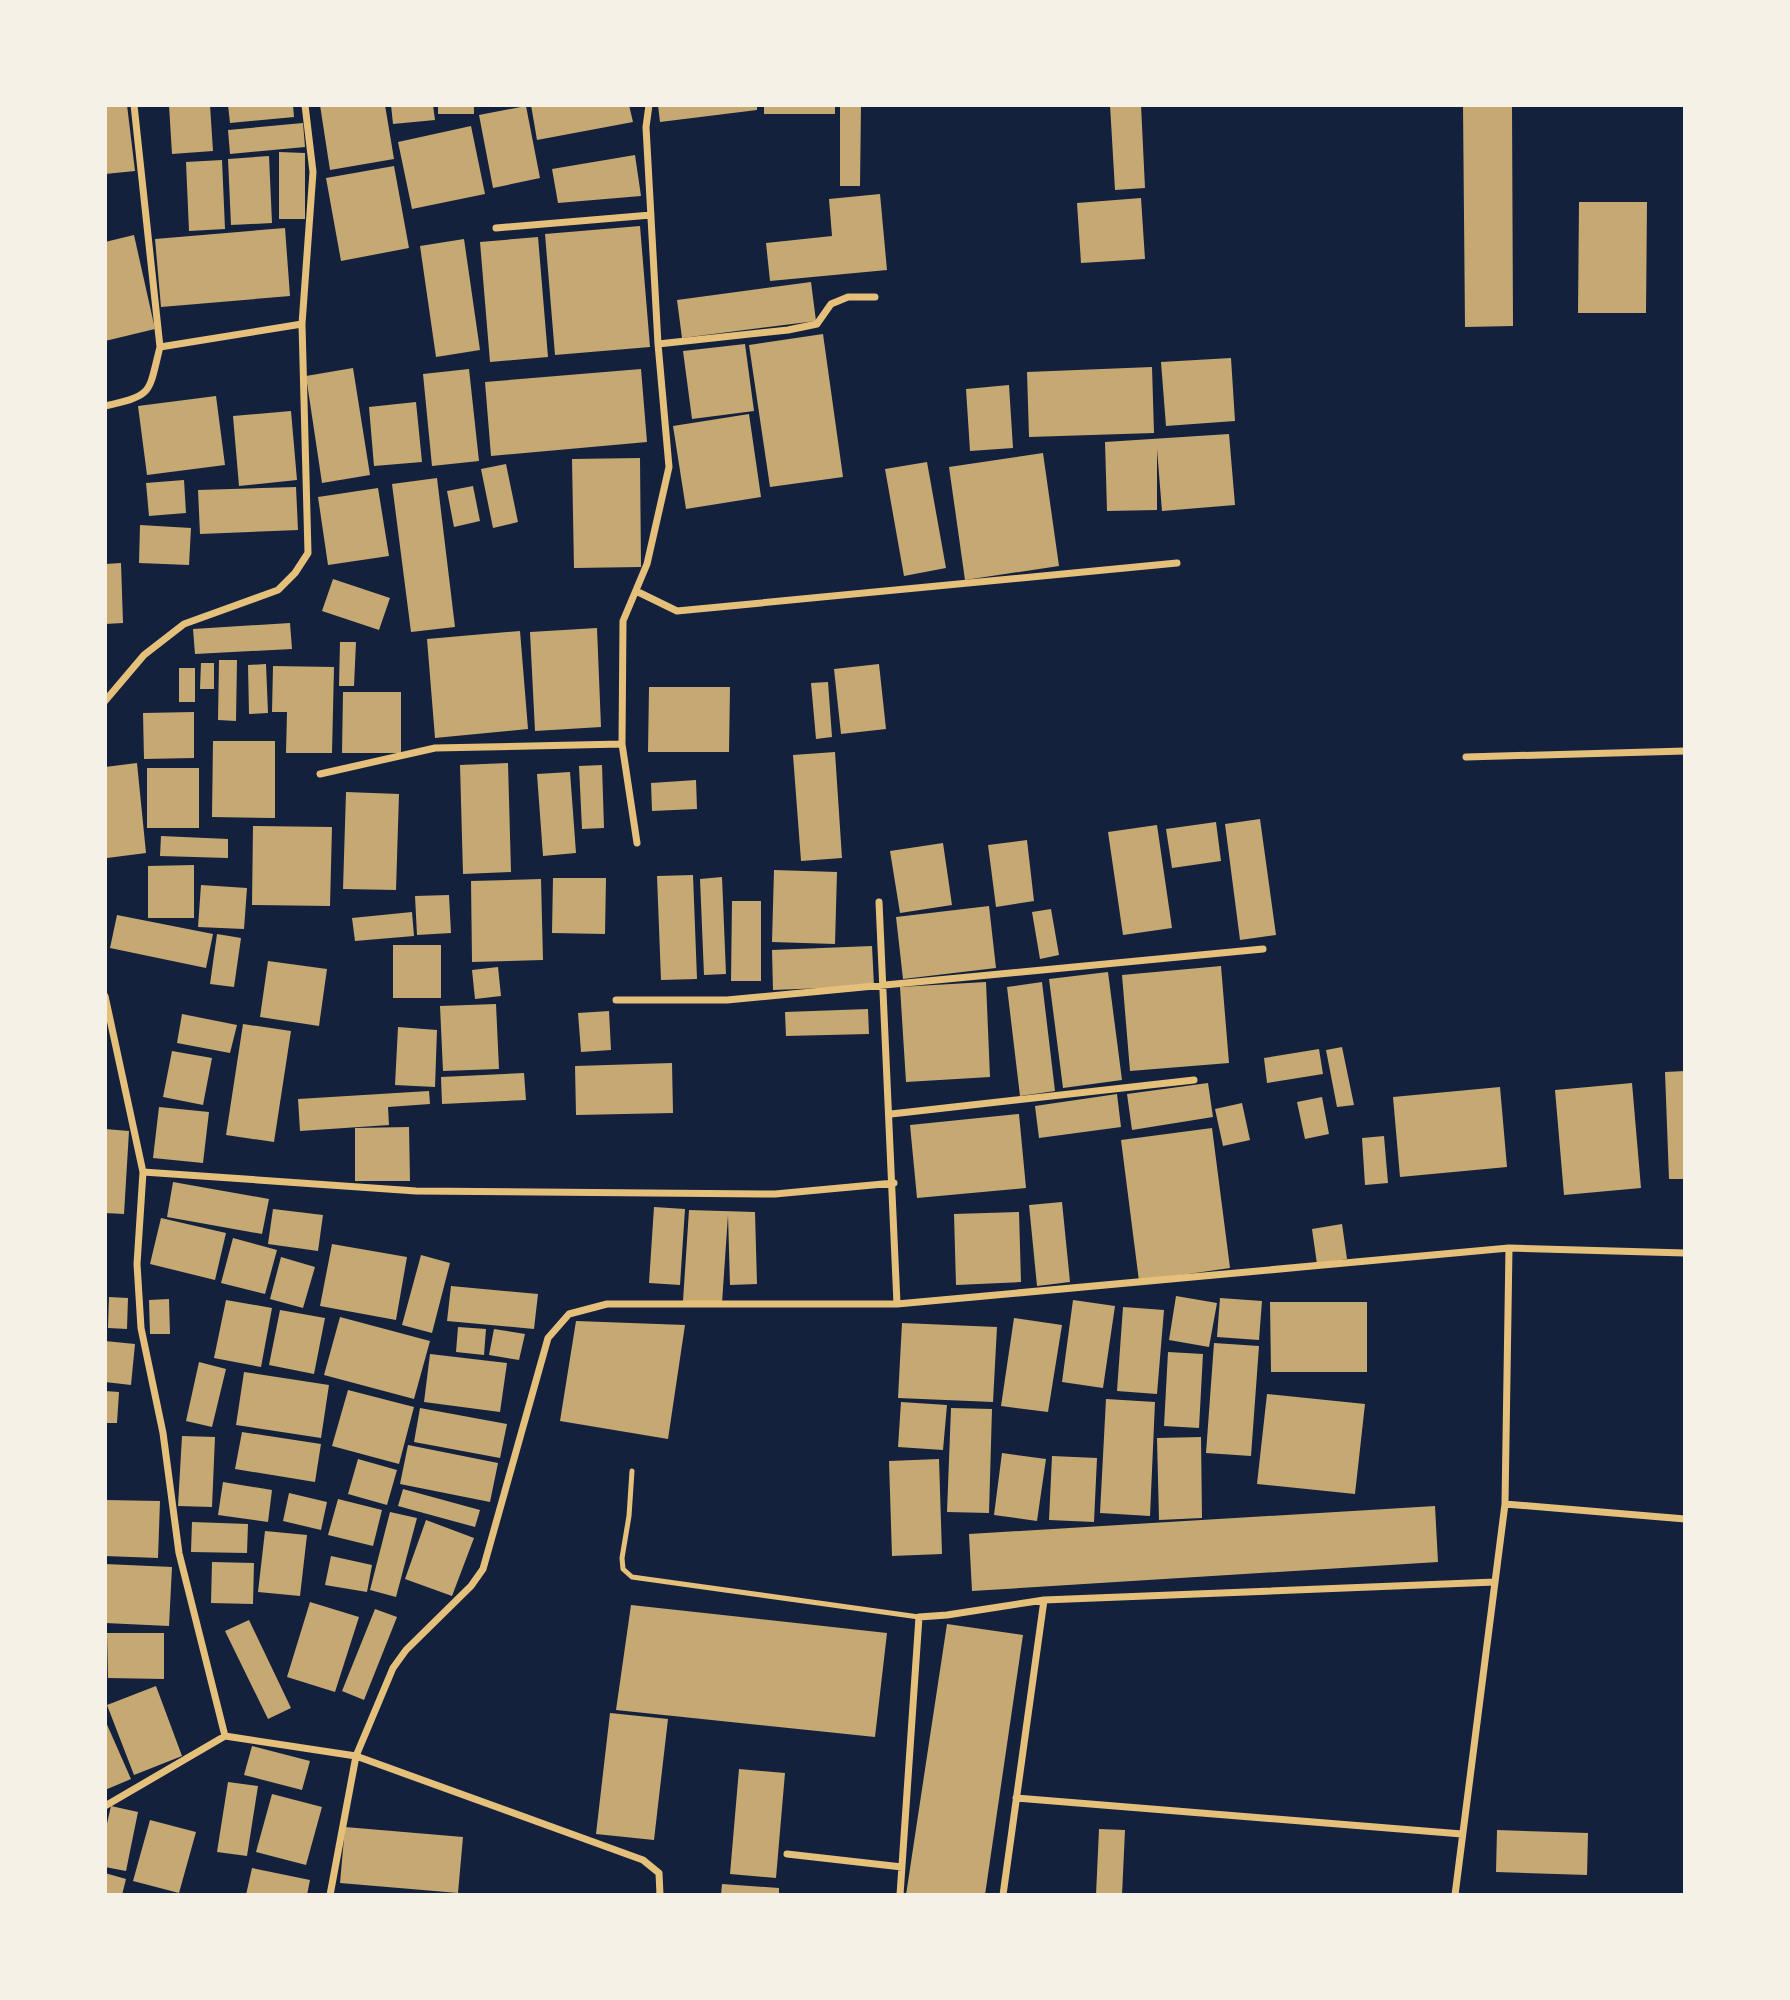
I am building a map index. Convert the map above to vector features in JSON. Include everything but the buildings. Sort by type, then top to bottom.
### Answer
[{"type":"street","points":[[105,406],[139,399],[150,385],[160,347],[134,105]]},
{"type":"street","points":[[105,701],[112,697],[144,655],[184,624],[278,590],[295,573],[307,553],[302,324],[313,172],[306,105]]},
{"type":"street","points":[[637,843],[622,744],[623,621],[647,564],[669,467],[658,344],[646,128],[649,105]]},
{"type":"street","points":[[496,228],[651,215]]},
{"type":"street","points":[[658,344],[817,324],[831,304],[848,297],[875,297]]},
{"type":"street","points":[[160,347],[302,324]]},
{"type":"street","points":[[636,591],[677,611],[1177,563]]},
{"type":"street","points":[[320,774],[435,748],[622,744]]},
{"type":"street","points":[[1466,757],[1685,751]]},
{"type":"street","points":[[879,902],[891,1114],[897,1304]]},
{"type":"street","points":[[616,1000],[727,1000],[1263,949]]},
{"type":"street","points":[[105,996],[143,1172],[137,1265],[141,1328],[163,1433],[179,1553],[225,1736]]},
{"type":"street","points":[[891,1114],[1194,1080]]},
{"type":"street","points":[[143,1172],[416,1191],[775,1194],[894,1183]]},
{"type":"street","points":[[1455,1895],[1505,1504],[1509,1248]]},
{"type":"street","points":[[330,1895],[356,1756],[393,1668],[406,1650],[471,1587],[482,1569],[548,1338],[569,1314],[607,1304],[897,1304],[1509,1248],[1685,1253]]},
{"type":"street","points":[[1505,1504],[1685,1519]]},
{"type":"street","points":[[900,1895],[919,1616],[947,1615],[1044,1600],[1495,1582]]},
{"type":"street","points":[[1003,1895],[1044,1600]]},
{"type":"street","points":[[105,1806],[225,1736],[356,1756],[643,1860],[659,1873],[660,1895]]},
{"type":"street","points":[[1016,1798],[1462,1834]]},
{"type":"street","points":[[787,1854],[902,1867]]},
{"type":"lane","points":[[632,1471],[629,1516],[622,1558],[623,1569],[632,1577],[919,1616]]}]
